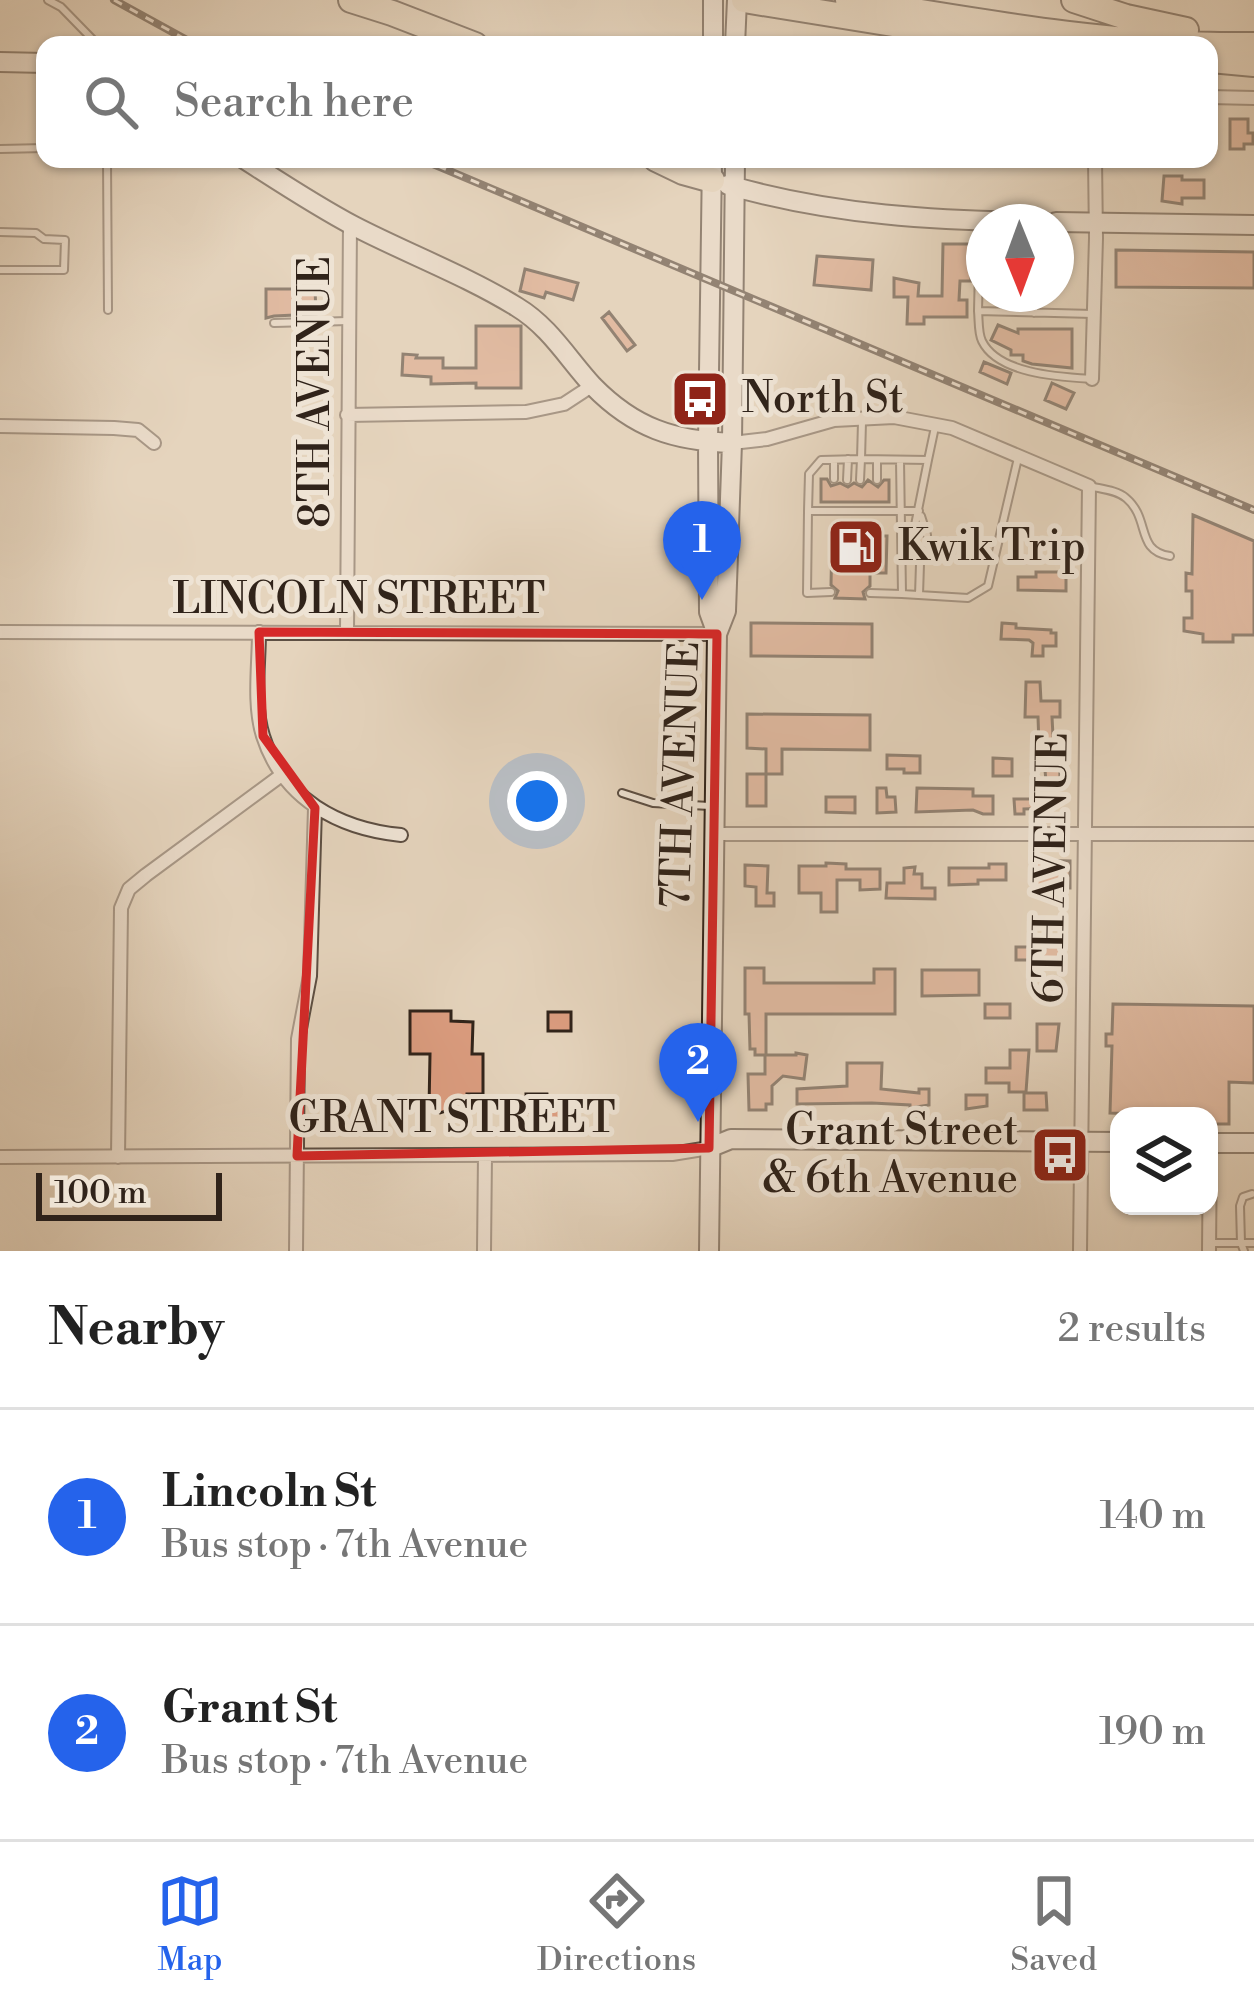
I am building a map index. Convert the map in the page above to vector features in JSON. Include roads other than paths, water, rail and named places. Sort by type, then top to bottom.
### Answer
[{"type":"highway","points":[[351,0],[449,36]]},
{"type":"highway","points":[[848,0],[1105,36]]},
{"type":"highway","points":[[883,6],[941,11],[968,8],[974,0]]},
{"type":"highway","points":[[1074,0],[1157,25],[1254,35]]},
{"type":"highway","points":[[747,1],[967,36]]},
{"type":"highway","points":[[1218,44],[1254,45]]},
{"type":"highway","points":[[1218,64],[1254,66]]},
{"type":"highway","points":[[675,168],[720,175]]},
{"type":"street","points":[[713,0],[713,36]]},
{"type":"street","points":[[737,36],[747,1]]},
{"type":"street","points":[[0,62],[36,63]]},
{"type":"street","points":[[1218,97],[1254,98]]},
{"type":"street","points":[[259,168],[350,224],[519,308],[556,340],[593,386],[623,412],[666,436],[732,443],[767,439],[834,420],[894,417],[936,424],[1089,486]]},
{"type":"street","points":[[1092,379],[1095,168]]},
{"type":"street","points":[[717,634],[709,612],[708,442],[720,175],[878,216],[966,220]]},
{"type":"street","name":"7TH AVENUE","points":[[709,1251],[717,634],[726,611],[732,443],[720,175]]},
{"type":"street","points":[[1074,222],[1254,225]]},
{"type":"street","name":"8TH AVENUE","points":[[346,632],[350,224]]},
{"type":"street","points":[[347,415],[526,412],[564,404],[593,386]]},
{"type":"street","points":[[0,426],[138,430],[154,442]]},
{"type":"street","name":"6TH AVENUE","points":[[1080,1251],[1089,486]]},
{"type":"street","name":"LINCOLN STREET","points":[[0,632],[717,634]]},
{"type":"street","points":[[259,632],[263,736],[283,774],[314,808],[347,824],[400,835]]},
{"type":"street","points":[[118,1157],[122,908],[130,890],[146,875],[283,774]]},
{"type":"street","points":[[296,1251],[298,1039],[310,976],[314,808]]},
{"type":"street","points":[[713,834],[1254,834]]},
{"type":"street","name":"GRANT STREET","points":[[0,1156],[672,1154],[731,1139],[1110,1142]]},
{"type":"street","points":[[1218,1143],[1254,1143]]},
{"type":"street","points":[[484,1251],[485,1155]]},
{"type":"street","points":[[1209,1215],[1209,1247]]},
{"type":"lane","points":[[48,0],[89,36]]},
{"type":"lane","points":[[0,149],[36,148]]},
{"type":"lane","points":[[107,168],[108,310]]},
{"type":"lane","points":[[0,232],[36,232],[44,239],[65,240],[64,270],[0,270]]},
{"type":"lane","points":[[978,312],[980,338],[991,352],[1020,369],[1092,379]]},
{"type":"lane","points":[[1006,312],[1093,314]]},
{"type":"lane","points":[[274,323],[348,321]]},
{"type":"lane","points":[[860,480],[862,417]]},
{"type":"lane","points":[[913,535],[936,424]]},
{"type":"lane","points":[[870,593],[968,598],[988,586],[1018,454]]},
{"type":"lane","points":[[847,480],[848,459]]},
{"type":"lane","points":[[831,592],[807,593],[809,474],[821,460],[928,460]]},
{"type":"lane","points":[[834,460],[834,479]]},
{"type":"lane","points":[[877,460],[877,480]]},
{"type":"lane","points":[[900,460],[902,594]]},
{"type":"lane","points":[[1089,486],[1120,492],[1141,514],[1150,546],[1170,556]]},
{"type":"lane","points":[[808,511],[877,506],[920,511]]},
{"type":"lane","points":[[920,511],[927,535]]},
{"type":"lane","points":[[913,548],[920,564],[920,595]]},
{"type":"lane","points":[[920,564],[927,548]]},
{"type":"lane","points":[[622,793],[653,803],[714,806]]},
{"type":"lane","points":[[1243,1247],[1240,1206],[1243,1197],[1252,1193]]},
{"type":"lane","points":[[1209,1247],[1254,1243]]},
{"type":"railway","points":[[114,0],[180,36]]},
{"type":"railway","points":[[442,168],[1254,510]]},
{"type":"place","name":"North St","points":[[700,399]]},
{"type":"place","name":"Kwik Trip","points":[[856,547]]},
{"type":"place","name":"Lincoln St","points":[[702,600]]},
{"type":"place","name":"Grant St","points":[[698,1122]]},
{"type":"place","name":"Grant Street & 6th Avenue","points":[[1060,1155]]}]
